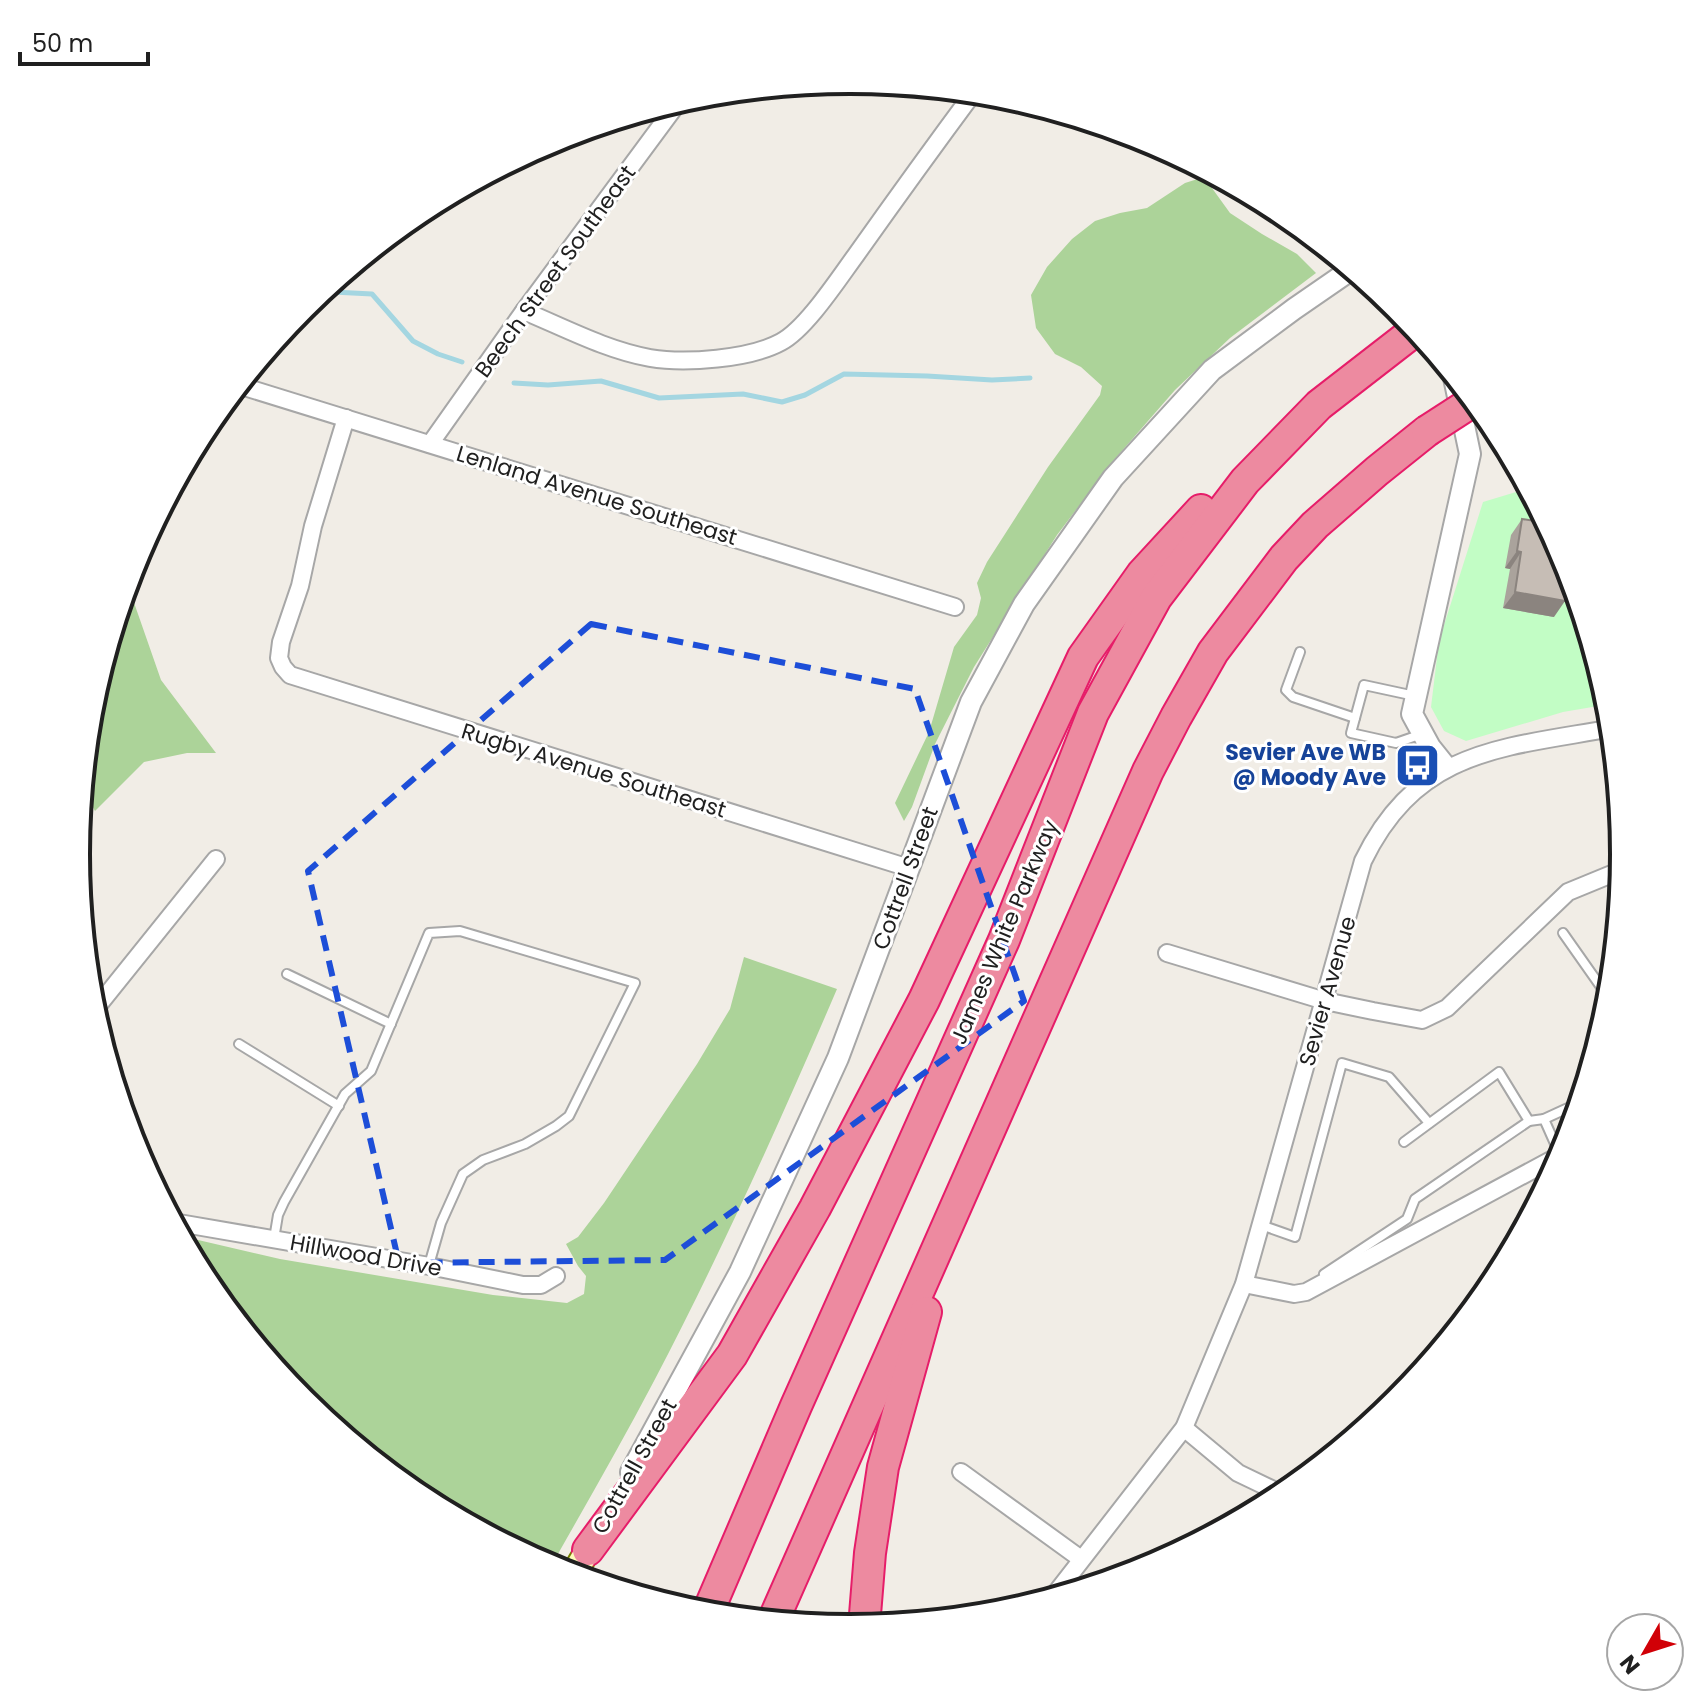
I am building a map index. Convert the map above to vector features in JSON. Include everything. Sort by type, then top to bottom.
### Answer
[{"type":"highway","name":"James White Parkway","points":[[712,1602],[1004,940],[1093,713],[1156,598],[1245,481],[1319,405],[1407,336]]},
{"type":"highway","points":[[581,1563],[732,1355],[808,1221],[924,1000],[1083,657],[1142,574],[1224,485],[1319,405]]},
{"type":"highway","points":[[778,1611],[1148,771],[1213,652],[1284,558],[1315,525],[1427,431],[1465,406]]},
{"type":"highway","points":[[865,1614],[870,1553],[883,1467],[953,1212]]},
{"type":"street","points":[[524,311],[622,351],[652,358],[686,360],[727,357],[755,352],[783,342],[799,328],[835,283],[966,103]]},
{"type":"street","name":"Beech Street Southeast","points":[[430,444],[668,116]]},
{"type":"street","name":"Cottrell Street","points":[[581,1563],[740,1272],[838,1058],[971,702],[1024,604],[1113,478],[1212,370],[1343,275]]},
{"type":"street","name":"Lenland Avenue Southeast","points":[[249,388],[955,607]]},
{"type":"street","points":[[1446,767],[1430,747],[1412,714],[1470,454],[1458,396]]},
{"type":"street","name":"Rugby Avenue Southeast","points":[[346,418],[313,526],[300,586],[281,642],[279,658],[290,675],[909,868]]},
{"type":"street","name":"Sevier Avenue","points":[[1062,1584],[1184,1428],[1244,1284],[1363,861],[1374,839],[1403,800],[1446,767],[1493,750],[1600,730]]},
{"type":"street","points":[[104,998],[216,859]]},
{"type":"street","points":[[1167,953],[1325,1001],[1422,1020],[1447,1008],[1568,892],[1610,875]]},
{"type":"street","points":[[1244,1284],[1294,1294],[1306,1292],[1545,1163]]},
{"type":"street","name":"Hillwood Drive","points":[[187,1224],[523,1285],[541,1285],[556,1276]]},
{"type":"street","points":[[1184,1428],[1238,1473],[1270,1488]]},
{"type":"street","points":[[961,1472],[1081,1559]]},
{"type":"lane","points":[[1300,652],[1286,690],[1293,697],[1355,718]]},
{"type":"lane","points":[[1415,696],[1364,685],[1351,733],[1396,743],[1423,734]]},
{"type":"lane","points":[[274,1239],[278,1215],[284,1202],[345,1094],[371,1071],[429,933],[460,931],[635,983],[569,1116],[525,1144],[483,1160],[463,1174],[441,1223],[429,1266]]},
{"type":"lane","points":[[1563,933],[1599,984]]},
{"type":"lane","points":[[287,974],[391,1024]]},
{"type":"lane","points":[[239,1044],[339,1106]]},
{"type":"lane","points":[[1261,1225],[1295,1237],[1342,1063],[1389,1077],[1429,1123]]},
{"type":"lane","points":[[1404,1142],[1499,1072],[1529,1121]]},
{"type":"lane","points":[[1294,1294],[1407,1219],[1415,1199],[1529,1121],[1544,1119],[1567,1108]]},
{"type":"lane","points":[[1544,1119],[1555,1140]]},
{"type":"highlighted area","points":[[591,624],[915,689],[1024,1001],[665,1260],[399,1263],[308,871]]},
{"type":"green space","points":[[1199,178],[1209,183],[1230,213],[1297,254],[1316,273],[1230,338],[1175,390],[1114,460],[1057,535],[974,667],[935,744],[904,821],[895,803],[929,732],[954,647],[977,615],[981,598],[977,583],[987,562],[1048,467],[1100,395],[1102,386],[1081,367],[1055,354],[1036,328],[1031,295],[1047,267],[1072,239],[1095,221],[1147,208],[1185,183]]},
{"type":"green space","points":[[1518,491],[1553,563],[1571,610],[1596,706],[1563,712],[1466,741],[1444,731],[1431,707],[1439,641],[1483,502]]},
{"type":"green space","points":[[133,601],[161,680],[216,753],[187,753],[144,762],[95,811],[92,804],[105,706]]},
{"type":"green space","points":[[744,957],[837,989],[772,1138],[703,1284],[641,1405],[557,1556],[470,1513],[428,1486],[349,1426],[313,1392],[247,1317],[195,1239],[280,1259],[493,1295],[567,1303],[584,1294],[586,1276],[566,1244],[578,1237],[604,1203],[730,1009]]},
{"type":"building","points":[[1522,519],[1534,521],[1565,601],[1515,592],[1521,552],[1517,551]]},
{"type":"waterway","points":[[338,292],[372,294],[413,341],[462,362]]},
{"type":"waterway","points":[[514,383],[548,385],[601,381],[659,398],[743,394],[782,402],[805,395],[844,374],[992,380],[1030,378]]},
{"type":"place","name":"Sevier Ave WB @ Moody Ave","points":[[1417,765]]}]
